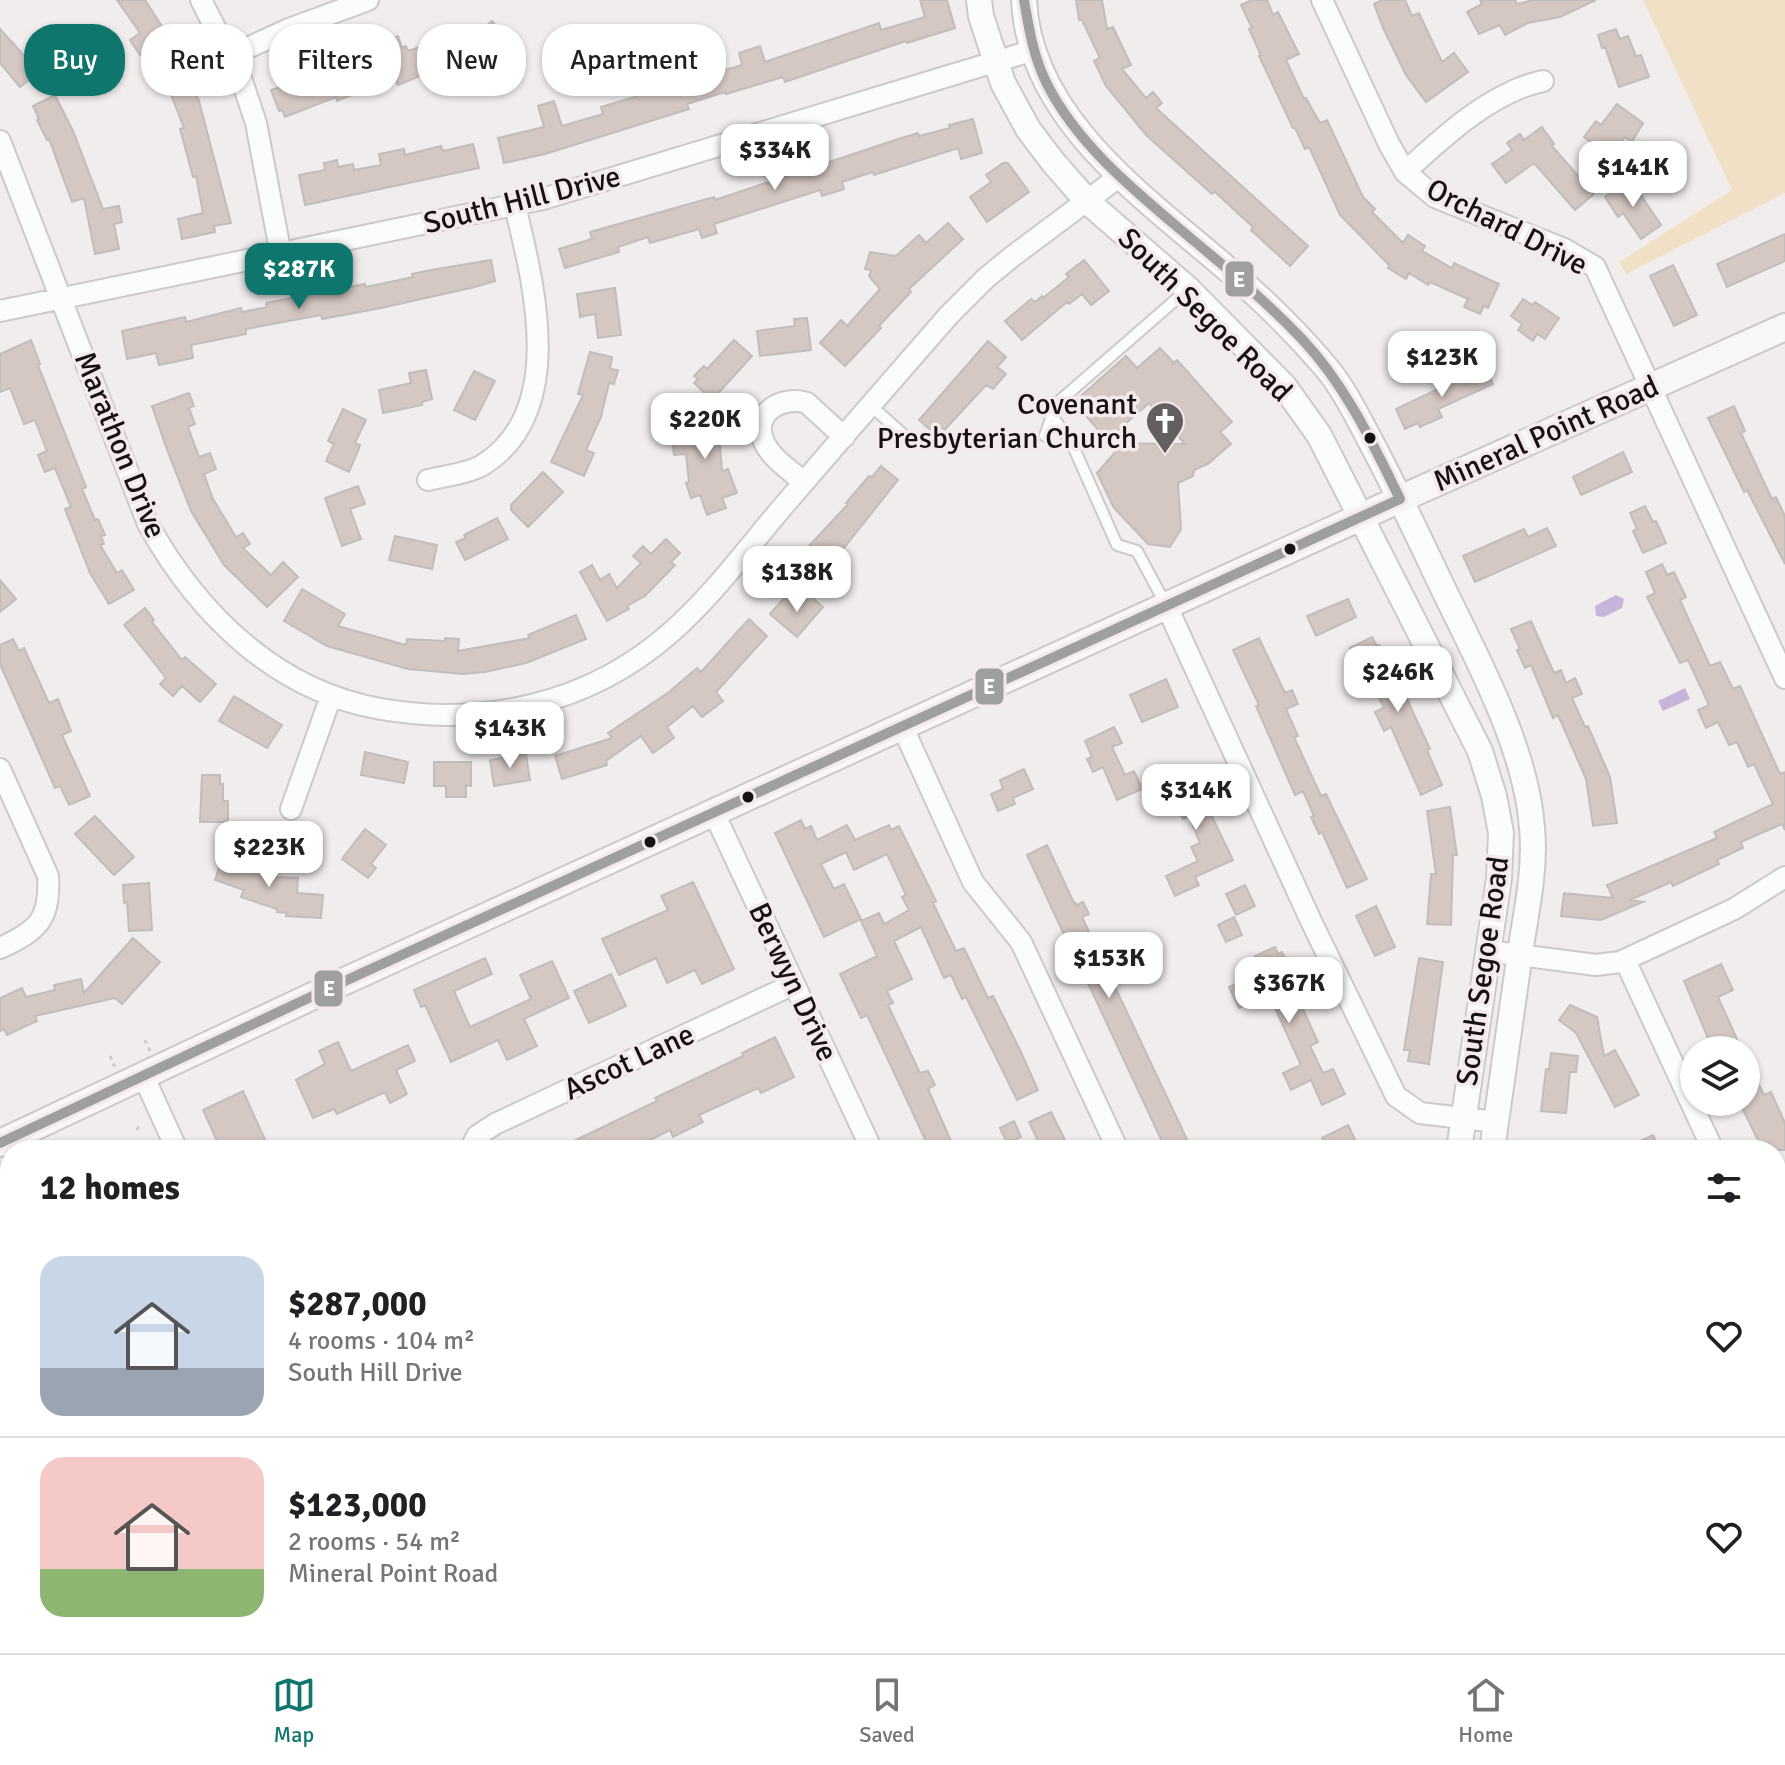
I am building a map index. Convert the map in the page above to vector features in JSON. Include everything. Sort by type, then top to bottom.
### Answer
[{"type":"main road","name":"Mineral Point Road","points":[[6,1140],[147,1063],[714,813],[1360,517],[1785,327]]},
{"type":"street","points":[[201,0],[213,24]]},
{"type":"street","points":[[253,45],[368,0]]},
{"type":"street","name":"South Segoe Road","points":[[979,0],[994,62],[1028,129],[1088,202],[1188,289],[1284,386],[1319,435],[1480,751],[1501,833],[1499,878],[1460,1140]]},
{"type":"street","name":"South Segoe Road","points":[[1024,0],[1034,50],[1042,72],[1086,142],[1120,176],[1249,289],[1328,368],[1355,411],[1400,499],[1510,734],[1524,779],[1532,828],[1531,880],[1493,1140]]},
{"type":"street","name":"Orchard Drive","points":[[1322,0],[1405,172],[1435,197],[1564,249],[1595,267],[1785,678]]},
{"type":"street","name":"South Hill Drive","points":[[0,311],[515,206],[1034,50]]},
{"type":"street","points":[[1405,172],[1477,113],[1522,86],[1543,81]]},
{"type":"street","points":[[246,96],[256,123],[281,255]]},
{"type":"street","name":"Marathon Drive","points":[[0,141],[148,524],[182,580],[218,621],[247,646],[285,673],[331,696],[353,704],[399,712],[457,716],[492,714],[566,696],[602,680],[671,633],[949,315],[986,278],[1120,176]]},
{"type":"street","points":[[428,480],[477,468],[498,454],[515,433],[534,387],[539,361],[539,332],[515,206]]},
{"type":"street","points":[[804,482],[763,441],[761,422],[768,411],[784,401],[807,403],[844,437]]},
{"type":"street","points":[[1167,607],[1311,921],[1396,1096],[1420,1113],[1496,1122]]},
{"type":"street","points":[[291,809],[331,696]]},
{"type":"street","points":[[903,728],[973,882],[1021,942],[1113,1140]]},
{"type":"street","points":[[0,769],[48,876],[48,895],[39,924],[28,935],[0,948]]},
{"type":"street","name":"Berwyn Drive","points":[[714,813],[867,1140]]},
{"type":"street","points":[[1488,951],[1596,965],[1625,960],[1734,909],[1785,877]]},
{"type":"street","points":[[1625,960],[1708,1140]]},
{"type":"street","name":"Ascot Lane","points":[[475,1140],[495,1124],[794,984]]},
{"type":"street","points":[[147,1063],[174,1140]]},
{"type":"lane","points":[[1045,436],[1056,404],[1188,289]]},
{"type":"lane","points":[[870,405],[905,436]]},
{"type":"lane","points":[[1053,417],[1073,446],[1117,545],[1137,551],[1167,607]]},
{"type":"path","points":[[145,1040],[147,1063]]},
{"type":"path","points":[[110,1056],[115,1067]]},
{"type":"path","points":[[137,1130],[140,1123]]},
{"type":"shaded area","points":[[1643,0],[1785,0],[1785,193],[1626,274],[1619,262],[1732,190]]},
{"type":"shaded area","points":[[1616,595],[1624,599],[1622,608],[1604,617],[1596,616],[1595,606]]},
{"type":"shaded area","points":[[1685,688],[1690,699],[1663,711],[1658,701]]},
{"type":"building","points":[[117,0],[145,0],[161,24],[141,24],[140,55],[130,40],[140,33]]},
{"type":"building","points":[[920,0],[947,0],[955,28],[906,41],[785,82],[783,77],[726,94],[726,70],[742,65],[739,53],[760,46],[765,62],[879,23],[881,30],[925,17]]},
{"type":"building","points":[[1076,0],[1102,0],[1107,29],[1113,27],[1131,65],[1122,69],[1146,98],[1153,92],[1162,103],[1156,108],[1308,246],[1290,266],[1215,192],[1212,194],[1147,136],[1106,86],[1094,61],[1100,58],[1082,20],[1079,20]]},
{"type":"building","points":[[1252,0],[1267,0],[1273,15],[1278,12],[1299,54],[1286,60],[1304,99],[1320,123],[1327,120],[1363,197],[1375,209],[1372,212],[1403,243],[1408,235],[1425,246],[1422,251],[1452,268],[1454,263],[1499,284],[1488,308],[1484,306],[1480,314],[1464,307],[1468,299],[1430,282],[1428,285],[1409,273],[1406,279],[1388,268],[1390,266],[1340,215],[1309,147],[1305,149],[1293,128],[1259,56],[1249,29],[1252,28],[1241,5]]},
{"type":"building","points":[[1382,0],[1405,0],[1412,16],[1419,13],[1442,62],[1454,53],[1468,72],[1426,102],[1406,75],[1384,30],[1374,4]]},
{"type":"building","points":[[1480,0],[1515,0],[1517,4],[1533,0],[1596,0],[1560,17],[1528,23],[1505,35],[1500,25],[1479,34],[1467,12],[1482,4]]},
{"type":"building","points":[[0,29],[24,55],[24,84],[20,87],[0,63]]},
{"type":"building","points":[[1616,29],[1620,39],[1628,36],[1636,56],[1641,55],[1649,77],[1619,87],[1598,35]]},
{"type":"building","points":[[401,45],[402,48],[406,46],[408,51],[417,48],[417,77],[401,84]]},
{"type":"building","points":[[56,96],[73,131],[103,209],[119,206],[122,222],[114,224],[119,249],[95,254],[84,198],[72,202],[49,139],[37,120],[33,106]]},
{"type":"building","points":[[172,96],[197,96],[231,223],[214,226],[215,232],[182,239],[178,219],[203,213],[196,176],[193,177],[180,129],[184,128]]},
{"type":"building","points":[[273,96],[350,96],[337,101],[336,97],[285,117],[282,110],[279,111]]},
{"type":"building","points":[[638,96],[712,96],[687,104],[689,109],[545,154],[504,163],[498,138],[544,127],[538,106],[554,101],[562,126],[603,114],[601,107]]},
{"type":"building","points":[[1617,104],[1643,123],[1632,142],[1625,137],[1610,156],[1584,137],[1596,121],[1601,125]]},
{"type":"building","points":[[973,119],[982,153],[961,159],[958,148],[842,182],[844,189],[822,196],[820,190],[714,224],[717,233],[702,238],[699,229],[650,243],[648,237],[618,247],[619,252],[565,268],[559,249],[592,239],[590,232],[714,197],[715,200],[895,140],[950,128],[949,125]]},
{"type":"building","points":[[1542,127],[1554,144],[1552,146],[1594,194],[1575,210],[1534,163],[1506,183],[1492,164],[1512,150],[1507,143],[1520,134],[1524,140]]},
{"type":"building","points":[[473,144],[479,168],[305,205],[299,175],[325,170],[324,163],[337,160],[338,167],[353,164],[354,170],[381,165],[379,154],[404,149],[405,155],[441,146],[443,151]]},
{"type":"building","points":[[1008,163],[1029,192],[987,222],[970,197],[991,182],[986,175]]},
{"type":"building","points":[[1630,179],[1661,225],[1641,239],[1623,213],[1618,217],[1605,197]]},
{"type":"building","points":[[948,223],[963,239],[909,289],[911,292],[845,366],[820,343],[841,320],[847,326],[880,289],[869,276],[871,270],[865,269],[870,252],[896,256],[919,235],[926,243]]},
{"type":"building","points":[[1785,234],[1785,261],[1727,287],[1717,264]]},
{"type":"building","points":[[491,260],[495,281],[475,287],[322,319],[321,315],[246,329],[246,334],[191,345],[193,358],[159,365],[156,353],[127,359],[122,331],[185,317],[186,322],[241,308],[242,312],[267,307],[266,303],[365,284],[366,287],[413,277],[412,274]]},
{"type":"building","points":[[1084,260],[1109,291],[1091,305],[1082,294],[1069,304],[1067,302],[1022,340],[1005,321],[1031,299],[1035,302],[1043,298]]},
{"type":"building","points":[[1673,265],[1697,315],[1674,326],[1650,276]]},
{"type":"building","points":[[615,288],[621,335],[598,338],[595,314],[580,317],[577,294]]},
{"type":"building","points":[[1523,299],[1532,305],[1535,302],[1559,318],[1545,339],[1537,334],[1533,341],[1518,330],[1522,324],[1511,316]]},
{"type":"building","points":[[807,318],[811,350],[760,356],[757,331],[795,326],[794,319]]},
{"type":"building","points":[[31,340],[86,487],[82,489],[105,535],[101,536],[104,544],[100,545],[117,573],[122,570],[134,590],[109,604],[90,573],[65,509],[71,507],[55,468],[45,472],[38,455],[47,451],[35,420],[24,424],[10,388],[0,392],[0,354]]},
{"type":"building","points":[[734,340],[752,356],[712,400],[694,383],[698,379],[694,376],[704,366],[707,369]]},
{"type":"building","points":[[988,341],[1006,357],[997,367],[1006,374],[993,389],[986,385],[938,437],[919,420]]},
{"type":"building","name":"Covenant Presbyterian Church","points":[[1160,348],[1174,363],[1177,360],[1232,422],[1220,432],[1231,444],[1208,464],[1194,470],[1193,476],[1178,483],[1181,529],[1170,547],[1148,544],[1114,508],[1097,473],[1117,450],[1110,443],[1185,444],[1149,403],[1107,440],[1074,402],[1126,356],[1137,368]]},
{"type":"building","points":[[590,352],[612,357],[610,369],[618,370],[614,384],[609,383],[601,417],[586,450],[594,453],[584,476],[551,462],[583,395],[578,394]]},
{"type":"building","points":[[1485,366],[1493,384],[1438,409],[1442,417],[1420,427],[1418,423],[1405,429],[1396,409],[1457,380],[1465,384],[1472,372]]},
{"type":"building","points":[[426,370],[432,399],[422,402],[422,405],[383,413],[379,390],[411,383],[409,373]]},
{"type":"building","points":[[474,371],[495,381],[475,420],[454,410]]},
{"type":"building","points":[[189,393],[194,406],[189,408],[195,424],[188,427],[199,457],[210,453],[216,469],[204,474],[213,499],[236,537],[243,533],[250,544],[243,548],[271,575],[283,562],[298,577],[267,607],[224,565],[191,511],[166,447],[152,406]]},
{"type":"building","points":[[1734,406],[1745,431],[1741,433],[1772,499],[1776,497],[1785,516],[1785,564],[1747,490],[1744,492],[1708,418]]},
{"type":"building","points":[[343,409],[366,420],[355,443],[360,445],[349,472],[326,461],[334,444],[328,441]]},
{"type":"building","points":[[717,410],[722,471],[728,469],[737,493],[722,498],[726,508],[707,515],[700,495],[691,498],[686,483],[689,482],[686,454],[674,455],[672,439],[685,438],[684,416]]},
{"type":"building","points":[[1623,452],[1632,472],[1581,495],[1573,477]]},
{"type":"building","points":[[881,466],[898,480],[832,563],[839,569],[826,583],[798,558]]},
{"type":"building","points":[[543,472],[563,492],[528,527],[511,510],[511,505]]},
{"type":"building","points":[[358,486],[365,504],[350,509],[361,539],[342,546],[325,498]]},
{"type":"building","points":[[1645,506],[1666,543],[1643,553],[1633,531],[1637,529],[1630,513]]},
{"type":"building","points":[[497,518],[508,539],[465,560],[456,542]]},
{"type":"building","points":[[1547,528],[1556,546],[1475,582],[1463,556],[1524,529],[1528,537]]},
{"type":"building","points":[[395,536],[437,545],[432,569],[389,560]]},
{"type":"building","points":[[666,539],[680,553],[671,562],[675,565],[645,596],[607,621],[580,572],[592,565],[600,580],[609,574],[617,588],[641,563],[633,556],[643,546],[651,554]]},
{"type":"building","points":[[1662,564],[1667,575],[1674,572],[1686,597],[1680,600],[1710,666],[1720,662],[1733,689],[1740,686],[1780,774],[1785,772],[1785,830],[1782,824],[1741,842],[1743,848],[1717,860],[1719,864],[1673,886],[1671,882],[1630,900],[1643,902],[1601,920],[1561,916],[1564,893],[1613,898],[1607,885],[1717,838],[1714,832],[1773,804],[1754,764],[1748,767],[1737,742],[1729,745],[1718,722],[1706,728],[1698,710],[1709,705],[1688,660],[1680,663],[1647,597],[1655,593],[1646,572]]},
{"type":"building","points":[[0,580],[16,599],[0,612]]},
{"type":"building","points":[[302,589],[345,614],[338,626],[406,645],[407,639],[459,639],[458,651],[530,638],[528,635],[576,615],[586,639],[526,663],[485,672],[463,674],[408,669],[327,646],[284,621]]},
{"type":"building","points":[[807,593],[823,607],[797,637],[770,614],[786,596],[797,606]]},
{"type":"building","points":[[1348,599],[1356,617],[1316,636],[1307,616]]},
{"type":"building","points":[[145,608],[154,620],[152,622],[182,660],[185,657],[216,684],[200,702],[182,686],[173,696],[160,684],[166,678],[124,625]]},
{"type":"building","points":[[749,619],[767,636],[716,692],[723,701],[702,717],[693,706],[667,727],[674,738],[653,753],[641,736],[606,761],[607,765],[562,779],[555,756],[612,738],[608,733],[669,692],[697,668],[701,672]]},
{"type":"building","points":[[1531,621],[1554,673],[1561,670],[1566,683],[1575,678],[1582,694],[1572,698],[1610,777],[1617,823],[1593,826],[1586,779],[1558,715],[1553,718],[1531,665],[1525,668],[1517,650],[1520,649],[1511,629]]},
{"type":"building","points":[[1372,637],[1396,675],[1430,749],[1427,750],[1442,785],[1421,795],[1391,727],[1384,731],[1375,712],[1384,708],[1350,648]]},
{"type":"building","points":[[1259,638],[1285,693],[1292,690],[1298,704],[1286,709],[1298,736],[1294,737],[1321,796],[1326,794],[1367,879],[1347,888],[1322,832],[1319,834],[1311,817],[1314,816],[1303,791],[1295,795],[1233,650]]},
{"type":"building","points":[[13,639],[19,651],[24,648],[49,703],[58,699],[71,731],[62,735],[90,796],[69,805],[60,786],[55,788],[0,664],[0,645]]},
{"type":"building","points":[[1166,679],[1178,707],[1142,722],[1130,695]]},
{"type":"building","points":[[234,696],[282,725],[267,748],[219,721]]},
{"type":"building","points":[[1114,727],[1122,743],[1112,747],[1125,775],[1134,771],[1142,789],[1117,800],[1103,767],[1093,772],[1087,759],[1092,757],[1085,741]]},
{"type":"building","points":[[365,752],[408,762],[404,783],[361,775]]},
{"type":"building","points":[[526,754],[530,780],[494,786],[490,760]]},
{"type":"building","points":[[434,762],[471,762],[471,786],[466,785],[466,797],[446,797],[446,786],[434,786]]},
{"type":"building","points":[[1195,766],[1201,778],[1195,781],[1233,860],[1195,877],[1199,885],[1175,896],[1166,876],[1198,861],[1191,847],[1200,843],[1189,816],[1183,819],[1165,780]]},
{"type":"building","points":[[1024,769],[1033,789],[1013,798],[1015,804],[998,811],[991,794],[1003,789],[1000,780]]},
{"type":"building","points":[[202,775],[220,775],[223,801],[228,801],[228,822],[200,822]]},
{"type":"building","points":[[1450,807],[1457,855],[1453,855],[1451,925],[1427,924],[1431,874],[1436,874],[1427,811]]},
{"type":"building","points":[[95,816],[134,857],[114,875],[75,834]]},
{"type":"building","points":[[801,820],[805,829],[811,826],[817,840],[847,825],[855,840],[889,825],[891,830],[899,826],[936,901],[933,903],[956,951],[964,948],[988,998],[993,996],[1038,1090],[1017,1100],[966,997],[962,999],[951,975],[944,978],[921,927],[894,941],[912,979],[887,991],[893,1003],[888,1005],[920,1073],[928,1071],[935,1085],[928,1089],[951,1140],[925,1140],[867,1015],[861,1018],[840,974],[877,956],[861,921],[879,913],[884,924],[909,910],[902,897],[906,895],[887,854],[854,870],[846,852],[821,864],[834,889],[844,884],[861,919],[824,937],[775,833]]},
{"type":"building","points":[[365,829],[386,845],[371,864],[376,868],[368,878],[342,859]]},
{"type":"building","points":[[1047,845],[1073,901],[1077,905],[1083,902],[1089,914],[1082,917],[1187,1140],[1161,1140],[1079,964],[1082,962],[1072,939],[1067,941],[1027,855]]},
{"type":"building","points":[[224,853],[246,861],[245,866],[275,877],[298,878],[297,893],[323,895],[321,918],[286,916],[287,913],[241,897],[244,890],[215,880]]},
{"type":"building","points":[[693,882],[734,969],[702,984],[695,970],[667,983],[656,958],[619,975],[602,939],[668,910],[661,896]]},
{"type":"building","points":[[149,883],[152,930],[129,931],[123,885]]},
{"type":"building","points":[[1245,885],[1255,906],[1236,915],[1226,894]]},
{"type":"building","points":[[1376,906],[1395,947],[1375,956],[1356,916]]},
{"type":"building","points":[[1234,917],[1242,935],[1226,942],[1218,925]]},
{"type":"building","points":[[133,938],[160,962],[122,1004],[115,998],[35,1016],[37,1021],[7,1035],[4,1029],[0,1031],[0,998],[22,988],[26,997],[55,990],[54,985],[81,979],[84,993]]},
{"type":"building","points":[[1275,947],[1278,954],[1282,952],[1288,964],[1276,970],[1288,997],[1296,994],[1318,1042],[1310,1046],[1323,1073],[1333,1069],[1345,1094],[1322,1105],[1311,1080],[1291,1090],[1283,1073],[1301,1065],[1269,995],[1239,1008],[1229,987],[1263,972],[1255,956]]},
{"type":"building","points":[[485,958],[492,974],[454,991],[470,1027],[531,999],[520,975],[552,961],[569,998],[524,1019],[537,1046],[507,1060],[498,1040],[451,1062],[425,1005],[421,1007],[414,990]]},
{"type":"building","points":[[1419,958],[1443,962],[1429,1064],[1408,1061],[1410,1050],[1404,1050]]},
{"type":"building","points":[[1721,964],[1733,990],[1718,997],[1736,1036],[1707,1036],[1684,981]]},
{"type":"building","points":[[611,974],[626,1006],[589,1023],[574,991]]},
{"type":"building","points":[[1570,1005],[1597,1017],[1604,1056],[1615,1050],[1639,1095],[1615,1107],[1576,1033],[1559,1020]]},
{"type":"building","points":[[775,1037],[794,1077],[761,1093],[758,1088],[699,1115],[703,1122],[673,1137],[670,1130],[650,1140],[576,1140],[743,1056],[742,1053]]},
{"type":"building","points":[[338,1042],[351,1071],[408,1045],[415,1061],[396,1070],[407,1094],[390,1103],[385,1092],[337,1114],[334,1109],[313,1118],[296,1080],[325,1064],[319,1051]]},
{"type":"building","points":[[1551,1053],[1578,1056],[1576,1072],[1570,1072],[1566,1113],[1541,1111]]},
{"type":"building","points":[[1760,1087],[1764,1095],[1771,1092],[1785,1123],[1785,1140],[1758,1140],[1746,1116],[1760,1116]]},
{"type":"building","points":[[243,1091],[265,1140],[216,1140],[203,1110]]},
{"type":"building","points":[[1051,1112],[1065,1140],[1037,1140],[1029,1122]]},
{"type":"building","points":[[1014,1121],[1021,1137],[1006,1140],[1000,1128]]},
{"type":"building","points":[[1348,1125],[1355,1140],[1323,1140]]},
{"type":"transit line","name":"E","points":[[6,1140],[334,986],[1400,499],[1345,395],[1318,357],[1236,276],[1132,188],[1075,128],[1059,106],[1042,72],[1032,42],[1024,0]]},
{"type":"place","name":"Covenant Presbyterian Church","points":[[1165,455]]}]
